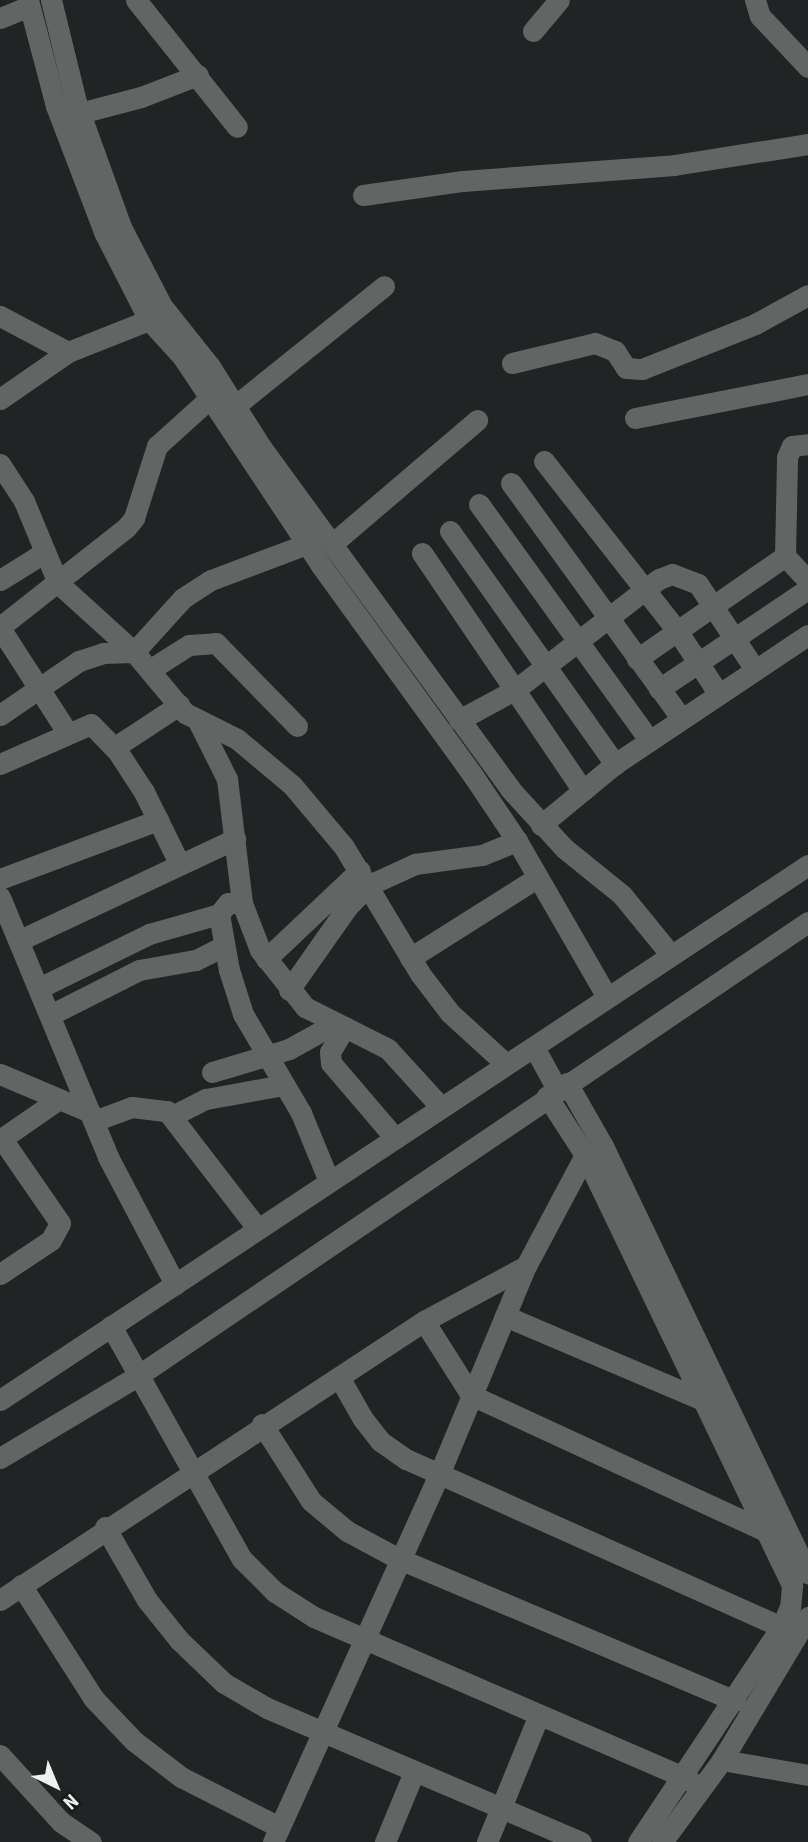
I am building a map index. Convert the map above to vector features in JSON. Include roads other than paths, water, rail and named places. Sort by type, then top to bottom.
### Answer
[{"type":"street","points":[[51,0],[80,113],[135,261],[307,544],[517,841],[607,998]]},
{"type":"street","points":[[136,0],[237,127]]},
{"type":"street","points":[[533,31],[559,0]]},
{"type":"street","points":[[755,0],[761,16],[808,67]]},
{"type":"street","points":[[0,18],[28,3],[56,106],[104,232],[149,320],[182,356],[332,544],[459,720],[541,825],[622,895],[671,955]]},
{"type":"street","points":[[80,113],[141,97],[198,75]]},
{"type":"street","points":[[363,195],[463,181],[674,165],[808,144]]},
{"type":"street","points":[[67,732],[0,628],[126,528],[134,518],[157,446],[175,425],[224,410],[384,286]]},
{"type":"street","points":[[512,363],[595,343],[615,351],[626,368],[642,369],[755,324],[808,295]]},
{"type":"street","points":[[0,316],[68,352]]},
{"type":"street","points":[[0,399],[68,352],[149,320]]},
{"type":"street","points":[[635,418],[808,384]]},
{"type":"street","points":[[332,544],[477,420]]},
{"type":"street","points":[[808,444],[792,446],[787,457],[785,556],[808,581]]},
{"type":"street","points":[[544,461],[678,632],[718,693]]},
{"type":"street","points":[[0,464],[24,501],[58,583],[134,652],[179,705],[199,723],[237,739],[270,763],[365,877],[410,958],[450,1013],[506,1064]]},
{"type":"street","points":[[511,483],[681,718]]},
{"type":"street","points":[[479,504],[649,740]]},
{"type":"street","points":[[450,531],[615,764]]},
{"type":"street","points":[[0,715],[93,654],[134,652],[183,598],[211,580],[307,544]]},
{"type":"street","points":[[0,580],[45,552]]},
{"type":"street","points":[[422,553],[583,790]]},
{"type":"street","points":[[637,659],[785,556]]},
{"type":"street","points":[[459,720],[516,689],[644,590],[672,575],[698,584],[754,668]]},
{"type":"street","points":[[659,689],[808,589]]},
{"type":"street","points":[[541,825],[615,764],[754,668],[808,635]]},
{"type":"street","points":[[151,669],[189,645],[216,643],[296,726]]},
{"type":"street","points":[[115,747],[179,705]]},
{"type":"street","points":[[199,723],[227,779],[242,903],[266,959],[305,1007],[388,1048],[441,1107]]},
{"type":"street","points":[[0,764],[67,732],[92,724],[115,747],[158,820],[180,865]]},
{"type":"street","points":[[0,879],[158,820]]},
{"type":"street","points":[[20,940],[235,839]]},
{"type":"street","points":[[266,959],[365,877],[415,864],[482,855],[517,841]]},
{"type":"street","points":[[0,1400],[808,865]]},
{"type":"street","points":[[289,990],[365,877]]},
{"type":"street","points":[[410,958],[538,877]]},
{"type":"street","points":[[0,897],[92,1117],[145,1232],[175,1284]]},
{"type":"street","points":[[39,988],[149,934],[219,914],[228,903],[242,903]]},
{"type":"street","points":[[219,914],[222,947],[243,1014],[314,1139],[329,1181]]},
{"type":"street","points":[[0,1458],[139,1375],[557,1089],[808,922]]},
{"type":"street","points":[[50,1015],[139,970],[195,960],[222,947]]},
{"type":"street","points":[[212,1072],[266,1058],[340,1025]]},
{"type":"street","points":[[340,1025],[330,1052],[331,1063],[395,1138]]},
{"type":"street","points":[[534,1047],[557,1089],[698,1398],[792,1586],[797,1624],[722,1759],[692,1783],[638,1842]]},
{"type":"street","points":[[0,1074],[59,1099],[92,1117],[132,1107],[152,1106],[172,1116],[258,1229]]},
{"type":"street","points":[[172,1116],[206,1099],[284,1085]]},
{"type":"street","points":[[557,1089],[603,1146],[808,1573]]},
{"type":"street","points":[[0,1275],[51,1240],[60,1223],[1,1140],[59,1099]]},
{"type":"street","points":[[21,1586],[94,1699],[134,1741],[181,1777],[276,1835],[397,1558],[438,1477],[526,1266],[585,1155]]},
{"type":"street","points":[[0,1600],[104,1527],[424,1321],[526,1266]]},
{"type":"street","points":[[505,1316],[698,1398]]},
{"type":"street","points":[[424,1321],[471,1395],[766,1531]]},
{"type":"street","points":[[111,1326],[242,1559],[275,1592],[304,1611],[363,1639],[692,1783]]},
{"type":"street","points":[[339,1377],[380,1441],[438,1477],[797,1624]]},
{"type":"street","points":[[262,1424],[311,1501],[347,1531],[397,1558],[735,1701]]},
{"type":"street","points":[[104,1527],[147,1600],[179,1640],[224,1683],[322,1733],[581,1842]]},
{"type":"street","points":[[670,1838],[692,1783],[735,1701],[797,1624]]},
{"type":"street","points":[[487,1842],[538,1717]]},
{"type":"street","points":[[0,1755],[61,1822],[91,1842]]},
{"type":"street","points":[[722,1759],[808,1775]]},
{"type":"street","points":[[384,1842],[414,1772]]}]
